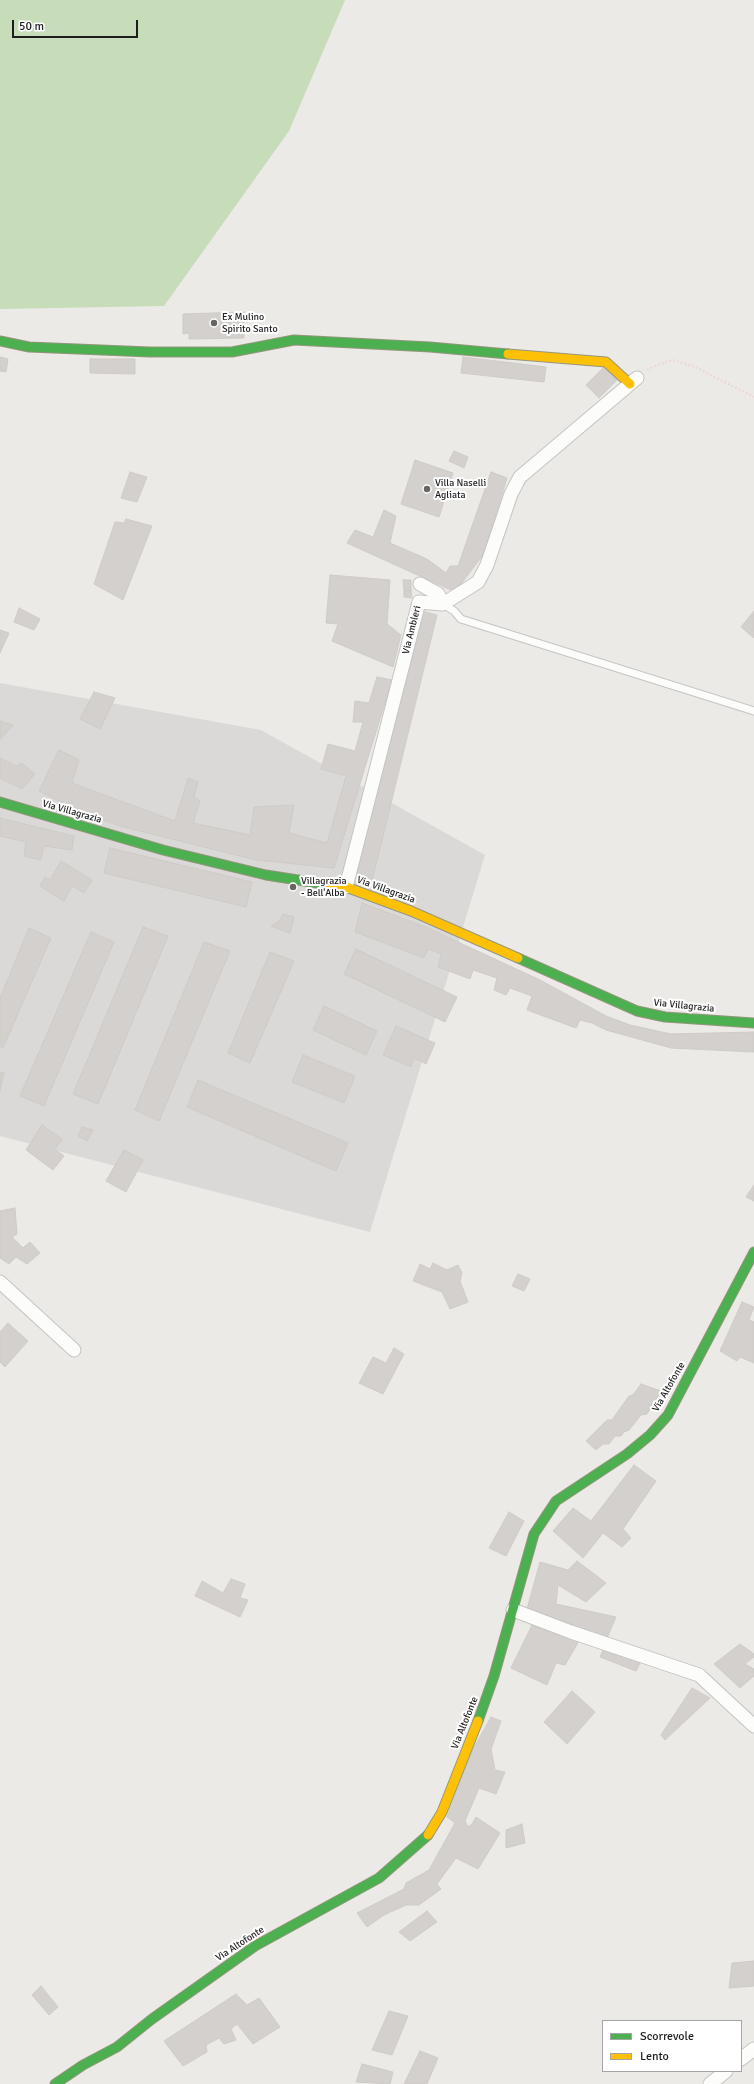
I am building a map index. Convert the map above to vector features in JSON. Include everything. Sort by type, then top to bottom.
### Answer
[{"type":"street","points":[[0,341],[29,347],[150,352],[232,352],[294,340],[430,348],[606,362],[634,381],[520,477],[512,494],[487,565],[478,582],[443,604],[438,594],[420,584]]},
{"type":"street","name":"Via Ambleri","points":[[346,887],[419,602],[443,604]]},
{"type":"street","name":"Via Villagrazia","points":[[0,802],[163,850],[266,875],[346,887],[411,911],[638,1011],[666,1017],[754,1023]]},
{"type":"street","name":"Via Altofonte","points":[[56,2084],[83,2065],[117,2047],[152,2019],[255,1946],[379,1878],[425,1839],[442,1812],[480,1718],[534,1534],[556,1501],[627,1454],[650,1435],[668,1415],[754,1252]]},
{"type":"street","points":[[0,1282],[74,1350]]},
{"type":"street","points":[[512,1610],[571,1632],[699,1675],[754,1726]]},
{"type":"street","points":[[742,2058],[754,2049]]},
{"type":"street","points":[[710,2084],[725,2072]]},
{"type":"lane","points":[[443,604],[454,611],[461,619],[754,711]]},
{"type":"path","points":[[634,381],[652,367],[673,360],[693,366],[754,397]]},
{"type":"shaded area","points":[[0,683],[261,730],[485,855],[370,1232],[0,1136]]},
{"type":"green space","points":[[0,0],[345,0],[289,131],[164,306],[0,309]]},
{"type":"building","name":"Ex Mulino Spirito Santo","points":[[244,312],[244,338],[189,339],[189,333],[183,334],[183,314]]},
{"type":"building","points":[[0,357],[8,359],[6,372],[0,371]]},
{"type":"building","points":[[463,357],[546,367],[544,382],[461,373]]},
{"type":"building","points":[[90,359],[135,359],[135,374],[90,373]]},
{"type":"building","points":[[604,367],[617,380],[599,398],[586,385]]},
{"type":"building","points":[[454,451],[468,457],[464,468],[449,461]]},
{"type":"building","name":"Villa Naselli Agliata","points":[[415,460],[453,473],[439,517],[401,504]]},
{"type":"building","points":[[130,472],[147,477],[137,502],[121,498]]},
{"type":"building","points":[[491,472],[507,478],[483,555],[455,592],[347,543],[355,530],[373,537],[384,510],[396,516],[390,543],[427,559],[446,573],[450,566],[458,566]]},
{"type":"building","points":[[126,519],[152,526],[123,600],[94,584],[115,522],[124,523]]},
{"type":"building","points":[[330,575],[390,580],[387,624],[401,635],[393,667],[332,641],[338,624],[326,623]]},
{"type":"building","points":[[403,580],[411,580],[411,590],[404,591]]},
{"type":"building","points":[[411,590],[412,598],[404,597],[404,591]]},
{"type":"building","points":[[19,608],[40,619],[34,630],[14,622]]},
{"type":"building","points":[[421,611],[437,615],[372,881],[356,877]]},
{"type":"building","points":[[754,611],[754,638],[741,627]]},
{"type":"building","points":[[0,630],[9,633],[0,653]]},
{"type":"building","points":[[377,677],[392,680],[334,868],[256,860],[120,826],[85,814],[39,791],[59,750],[79,760],[72,783],[175,821],[188,778],[198,782],[194,797],[200,801],[193,823],[250,835],[254,807],[294,805],[289,833],[327,843],[346,776],[321,769],[328,744],[355,751],[363,722],[353,722],[355,701],[369,703]]},
{"type":"building","points":[[94,692],[115,698],[100,729],[80,719]]},
{"type":"building","points":[[0,721],[13,725],[0,740]]},
{"type":"building","points":[[0,758],[16,766],[22,763],[35,774],[22,789],[0,778]]},
{"type":"building","points":[[0,818],[74,836],[72,850],[44,846],[41,860],[24,856],[26,842],[0,836]]},
{"type":"building","points":[[110,848],[252,882],[246,907],[104,873]]},
{"type":"building","points":[[61,861],[92,880],[84,893],[72,886],[64,901],[40,886],[45,877],[50,880]]},
{"type":"building","points":[[362,903],[428,928],[540,980],[606,1016],[630,1025],[671,1034],[754,1032],[754,1052],[671,1048],[606,1030],[592,1023],[580,1020],[576,1028],[527,1010],[532,996],[510,988],[506,995],[494,990],[497,978],[473,970],[470,979],[438,967],[441,954],[428,949],[424,958],[355,932]]},
{"type":"building","points":[[283,914],[294,917],[290,933],[271,926],[279,921]]},
{"type":"building","points":[[143,927],[168,936],[98,1104],[73,1094]]},
{"type":"building","points":[[29,928],[51,938],[3,1048],[0,1046],[0,998]]},
{"type":"building","points":[[91,932],[114,942],[44,1106],[20,1096]]},
{"type":"building","points":[[204,942],[230,951],[159,1121],[135,1110]]},
{"type":"building","points":[[356,949],[457,997],[445,1022],[344,974]]},
{"type":"building","points":[[270,952],[294,961],[250,1063],[228,1053]]},
{"type":"building","points":[[324,1006],[377,1031],[366,1055],[313,1030]]},
{"type":"building","points":[[396,1026],[435,1043],[426,1064],[414,1058],[411,1067],[383,1055]]},
{"type":"building","points":[[303,1055],[355,1076],[344,1103],[292,1082]]},
{"type":"building","points":[[0,1072],[4,1073],[0,1091]]},
{"type":"building","points":[[198,1080],[348,1143],[336,1171],[187,1107]]},
{"type":"building","points":[[42,1125],[62,1139],[55,1149],[64,1156],[53,1170],[26,1150]]},
{"type":"building","points":[[82,1127],[93,1130],[87,1141],[78,1136]]},
{"type":"building","points":[[124,1150],[143,1160],[126,1192],[106,1181]]},
{"type":"building","points":[[754,1185],[754,1201],[746,1197]]},
{"type":"building","points":[[15,1208],[17,1234],[12,1237],[23,1248],[30,1242],[40,1253],[27,1264],[16,1257],[9,1264],[0,1258],[0,1211]]},
{"type":"building","points":[[433,1263],[447,1270],[458,1265],[462,1273],[460,1281],[468,1302],[450,1309],[442,1292],[413,1281],[420,1264],[430,1269]]},
{"type":"building","points":[[518,1274],[530,1279],[524,1291],[512,1286]]},
{"type":"building","points":[[742,1302],[754,1307],[749,1320],[754,1322],[754,1363],[740,1357],[737,1361],[720,1351]]},
{"type":"building","points":[[8,1323],[28,1341],[5,1367],[0,1362],[0,1332]]},
{"type":"building","points":[[394,1348],[404,1354],[383,1394],[359,1383],[373,1357],[386,1363]]},
{"type":"building","points":[[641,1384],[661,1391],[647,1414],[641,1415],[629,1430],[624,1432],[621,1436],[615,1436],[609,1444],[603,1444],[596,1450],[586,1441],[607,1420],[612,1420],[629,1396],[633,1395]]},
{"type":"building","points":[[634,1465],[656,1481],[623,1529],[631,1538],[622,1547],[603,1533],[583,1558],[553,1531],[573,1508],[591,1521]]},
{"type":"building","points":[[509,1512],[524,1521],[506,1556],[489,1548]]},
{"type":"building","points":[[577,1561],[606,1583],[586,1602],[558,1585],[556,1604],[616,1617],[607,1638],[527,1609],[540,1562],[568,1570]]},
{"type":"building","points":[[231,1579],[245,1584],[240,1598],[248,1600],[240,1617],[195,1596],[202,1581],[223,1593]]},
{"type":"building","points":[[534,1621],[579,1641],[565,1665],[556,1663],[547,1685],[511,1668]]},
{"type":"building","points":[[740,1644],[754,1654],[754,1657],[745,1664],[754,1669],[754,1676],[740,1688],[714,1664]]},
{"type":"building","points":[[605,1646],[642,1659],[636,1671],[600,1657]]},
{"type":"building","points":[[692,1688],[710,1698],[665,1740],[661,1735]]},
{"type":"building","points":[[572,1691],[595,1712],[567,1744],[544,1722]]},
{"type":"building","points":[[491,1717],[501,1721],[491,1749],[495,1770],[505,1772],[496,1794],[479,1788],[465,1821],[468,1827],[472,1824],[476,1817],[500,1833],[478,1869],[456,1858],[437,1884],[441,1889],[419,1905],[406,1905],[384,1915],[367,1927],[357,1913],[404,1889],[406,1883],[429,1870],[455,1823],[447,1817],[473,1749]]},
{"type":"building","points":[[522,1824],[525,1843],[506,1848],[506,1830]]},
{"type":"building","points":[[427,1911],[437,1922],[410,1941],[399,1932]]},
{"type":"building","points":[[754,1961],[754,1986],[729,1988],[732,1963]]},
{"type":"building","points":[[41,1986],[58,2007],[49,2015],[32,1995]]},
{"type":"building","points":[[236,1994],[247,2005],[259,1998],[280,2027],[253,2044],[237,2024],[231,2029],[236,2040],[224,2044],[219,2038],[206,2045],[207,2052],[183,2066],[164,2041]]},
{"type":"building","points":[[389,2011],[408,2016],[392,2055],[372,2050]]},
{"type":"building","points":[[420,2051],[438,2058],[427,2084],[404,2084]]},
{"type":"building","points":[[362,2064],[393,2072],[390,2084],[356,2082]]},
{"type":"traffic: fast","points":[[0,341],[29,347],[150,352],[232,352],[294,340],[430,347],[508,354]]},
{"type":"traffic: fast","points":[[0,802],[163,850],[266,875],[330,885]]},
{"type":"traffic: fast","points":[[518,958],[637,1011],[665,1017],[754,1023]]},
{"type":"traffic: fast","points":[[478,1721],[494,1676],[534,1534],[556,1501],[627,1454],[650,1435],[668,1415],[754,1252]]},
{"type":"traffic: fast","points":[[55,2084],[83,2065],[117,2047],[152,2019],[255,1946],[379,1878],[428,1835]]},
{"type":"traffic: slow","points":[[508,354],[606,362],[630,384]]},
{"type":"traffic: slow","points":[[330,885],[346,887],[411,911],[518,958]]},
{"type":"traffic: slow","points":[[428,1835],[442,1812],[478,1721]]},
{"type":"place","name":"Ex Mulino Spirito Santo","points":[[214,323]]},
{"type":"place","name":"Villa Naselli Agliata","points":[[427,489]]},
{"type":"place","name":"Villagrazia - Bell'Alba","points":[[293,887]]}]
